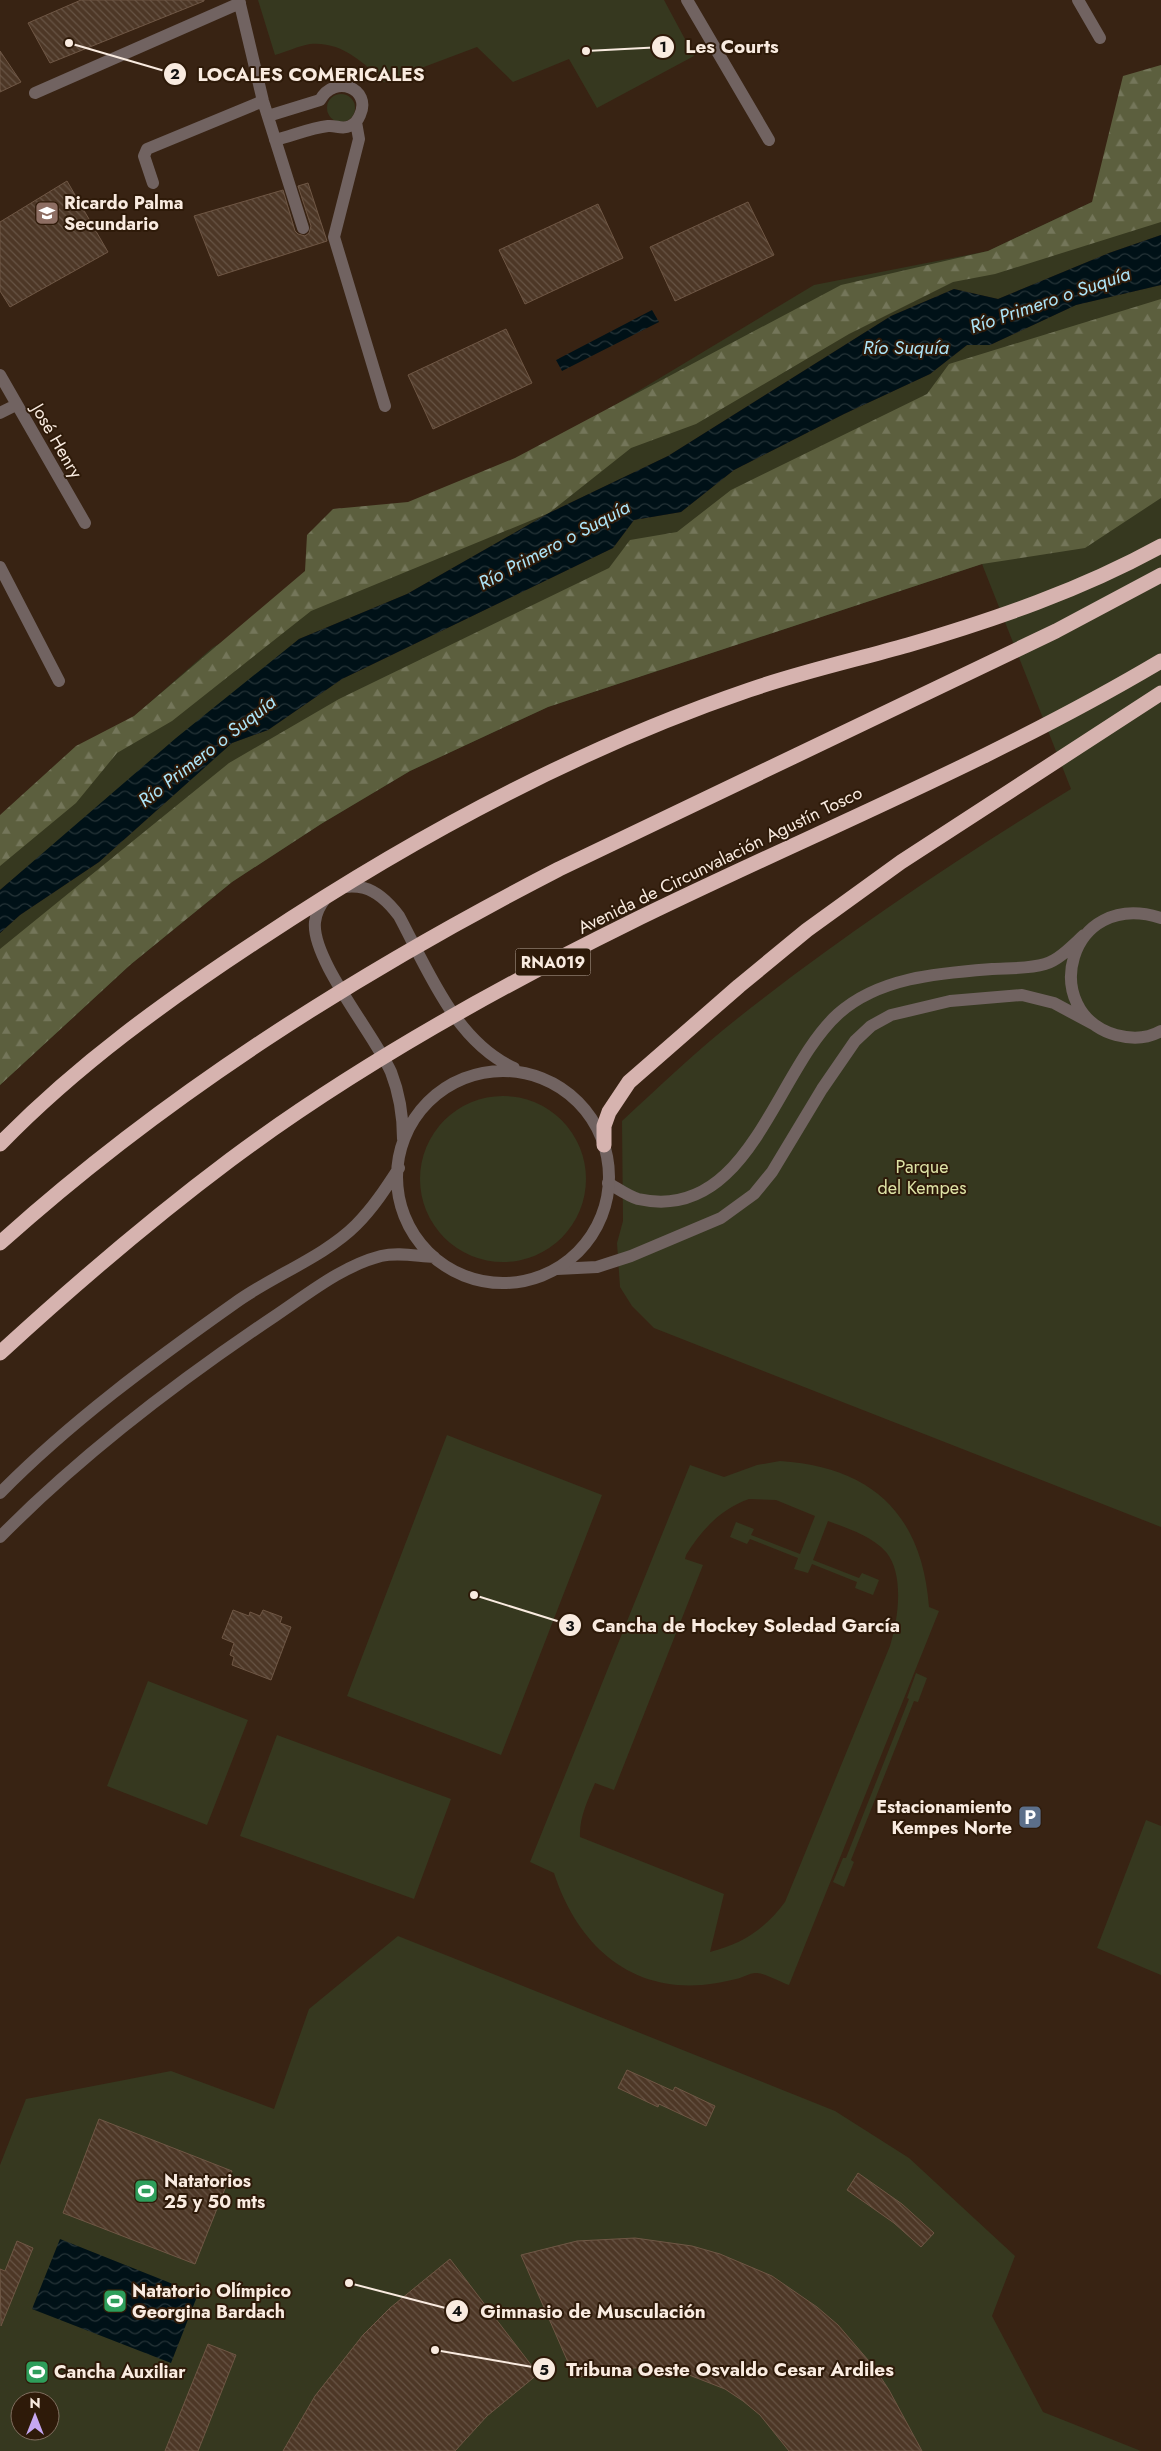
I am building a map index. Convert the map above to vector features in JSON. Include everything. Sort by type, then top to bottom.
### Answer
[{"type":"highway","points":[[0,1144],[83,1066],[145,1017],[188,987],[333,891],[553,770],[621,739],[693,710],[802,673],[905,646],[1021,609],[1088,582],[1161,546]]},
{"type":"highway","points":[[0,1243],[96,1162],[193,1088],[310,1009],[370,972],[484,908],[559,869],[1056,631],[1161,575]]},
{"type":"highway","name":"Avenida de Circunvalación Agustín Tosco","points":[[0,1352],[106,1258],[232,1158],[408,1043],[505,988],[628,924],[1061,718],[1161,661]]},
{"type":"highway","points":[[604,1145],[604,1126],[609,1112],[629,1082],[739,986],[807,930],[901,862],[1161,693]]},
{"type":"street","points":[[687,0],[769,140]]},
{"type":"street","points":[[1078,0],[1100,38]]},
{"type":"street","points":[[35,93],[240,1],[263,101],[303,228]]},
{"type":"street","points":[[268,116],[320,100],[329,88],[343,85],[355,90],[362,102],[362,109],[356,122],[359,138],[334,237],[385,406]]},
{"type":"street","points":[[153,183],[144,156],[147,149],[263,101]]},
{"type":"street","points":[[275,140],[330,125],[344,128],[356,122]]},
{"type":"street","name":"José Henry","points":[[0,375],[85,523]]},
{"type":"street","points":[[0,413],[16,405]]},
{"type":"street","points":[[0,567],[59,681]]},
{"type":"street","points":[[403,1150],[402,1106],[390,1071],[318,948],[315,921],[318,909],[333,891],[345,887],[367,889],[390,904],[399,916],[444,999],[462,1025],[486,1051],[500,1062],[543,1079],[576,1100],[596,1126],[604,1145],[608,1165],[608,1183],[602,1212],[587,1243],[575,1257],[558,1269],[524,1283],[478,1280],[454,1270],[434,1257],[419,1241],[401,1204],[399,1168],[403,1150],[408,1132],[416,1116],[428,1102],[453,1083],[484,1072],[502,1070],[525,1073]]},
{"type":"street","points":[[608,1183],[636,1198],[663,1202],[690,1197],[715,1184],[740,1162],[814,1042],[830,1021],[863,997],[895,984],[933,974],[1046,964],[1104,920],[1128,912],[1145,913],[1161,918]]},
{"type":"street","points":[[1084,935],[1076,950],[1071,966],[1071,982],[1075,999],[1095,1025]]},
{"type":"street","points":[[558,1269],[597,1267],[631,1256],[721,1218],[754,1194],[772,1172],[822,1089],[855,1041],[871,1026],[891,1015],[950,1001],[1022,995],[1054,1003],[1110,1033],[1126,1037],[1142,1037],[1161,1032]]},
{"type":"street","points":[[0,1493],[28,1465],[137,1375],[237,1301],[317,1254],[354,1226],[376,1203],[399,1168]]},
{"type":"street","points":[[0,1537],[41,1495],[156,1401],[250,1332],[320,1286],[364,1262],[382,1256],[401,1254],[434,1257]]},
{"type":"green space","points":[[258,0],[664,0],[694,56],[597,108],[569,59],[513,82],[477,47],[384,82],[360,60],[342,49],[332,46],[310,44],[275,55]]},
{"type":"green space","points":[[1161,65],[1161,222],[995,274],[953,282],[849,334],[696,424],[631,448],[549,513],[311,611],[172,721],[117,753],[76,803],[0,866],[0,815],[76,746],[134,716],[305,571],[307,535],[333,509],[408,502],[515,458],[841,285],[988,251],[1092,202],[1123,76]]},
{"type":"green space","points":[[341,94],[351,98],[355,108],[351,118],[341,122],[331,118],[327,108],[331,98]]},
{"type":"green space","points":[[1161,145],[1161,235],[1109,253],[998,299],[954,289],[891,316],[668,456],[549,513],[407,594],[299,639],[0,890],[0,834],[212,648],[814,285],[988,251],[1092,202]]},
{"type":"green space","name":"Parque del Kempes","points":[[1161,285],[1161,1527],[654,1328],[632,1306],[620,1287],[617,1243],[623,1221],[622,1121],[723,1030],[778,987],[860,927],[943,870],[1071,789],[982,564],[548,707],[410,771],[321,824],[232,882],[130,965],[0,1085],[0,933],[20,915],[99,862],[232,743],[268,730],[342,679],[613,548],[634,520],[681,512],[734,470],[844,414],[930,374],[967,345],[990,345],[1076,305]]},
{"type":"green space","points":[[1161,299],[1161,498],[1085,548],[982,564],[548,707],[410,771],[321,824],[232,882],[130,965],[0,1085],[0,949],[229,763],[339,699],[609,568],[630,540],[677,532],[731,490],[927,394],[949,364]]},
{"type":"green space","points":[[511,1096],[535,1102],[562,1120],[580,1147],[585,1163],[585,1195],[580,1211],[562,1238],[549,1248],[527,1259],[495,1262],[471,1256],[450,1243],[439,1232],[423,1203],[420,1171],[426,1147],[439,1126],[450,1115],[479,1099]]},
{"type":"green space","points":[[447,1435],[602,1495],[501,1755],[347,1696]]},
{"type":"green space","points":[[780,1461],[813,1465],[841,1473],[866,1485],[886,1501],[903,1522],[916,1546],[924,1574],[929,1607],[939,1611],[789,1985],[755,1973],[702,1985],[675,1985],[650,1980],[628,1970],[608,1957],[590,1940],[576,1920],[564,1898],[554,1873],[530,1862],[690,1465],[724,1477],[757,1465]],"holes":[[[749,1499],[776,1500],[815,1516],[800,1554],[751,1535],[754,1529],[736,1522],[730,1537],[747,1544],[750,1539],[798,1558],[794,1569],[808,1573],[812,1564],[857,1582],[855,1588],[873,1595],[879,1580],[862,1573],[859,1578],[813,1560],[828,1521],[867,1537],[880,1546],[892,1562],[898,1585],[897,1611],[890,1646],[785,1902],[761,1928],[743,1940],[710,1952],[724,1894],[580,1837],[581,1823],[584,1809],[595,1783],[614,1790],[703,1565],[685,1559],[686,1555],[706,1528],[730,1508]]]},
{"type":"green space","points":[[916,1673],[927,1678],[918,1702],[914,1701],[851,1860],[854,1862],[844,1887],[833,1882],[843,1858],[846,1858],[909,1699],[907,1698]]},
{"type":"green space","points":[[148,1681],[248,1720],[207,1825],[107,1786]]},
{"type":"green space","points":[[277,1735],[451,1799],[414,1899],[240,1836]]},
{"type":"green space","points":[[1146,1820],[1161,1826],[1161,1975],[1097,1948]]},
{"type":"green space","points":[[398,1936],[835,2111],[909,2158],[1015,2256],[992,2316],[1043,2412],[1141,2451],[0,2451],[0,2165],[26,2099],[171,2071],[274,2109],[309,2009]]},
{"type":"water","name":"Río Suquía","points":[[1161,235],[1161,285],[1076,305],[990,345],[967,345],[930,374],[844,414],[734,470],[681,512],[634,520],[613,548],[342,679],[268,730],[232,743],[99,862],[20,915],[0,933],[0,890],[176,738],[299,639],[407,594],[549,513],[668,456],[891,316],[954,289],[998,299],[1109,253]]},
{"type":"water","points":[[652,310],[659,322],[562,371],[556,360]]},
{"type":"water","name":"Natatorio Olímpico Georgina Bardach","points":[[60,2239],[198,2294],[171,2363],[32,2309]]},
{"type":"building","points":[[81,0],[204,1],[50,63],[28,23]]},
{"type":"building","points":[[0,51],[21,82],[0,92]]},
{"type":"building","points":[[67,181],[108,252],[10,307],[0,291],[0,222]]},
{"type":"building","points":[[308,183],[327,241],[218,276],[194,216],[283,190],[295,231],[305,236],[309,233],[311,226],[298,186]]},
{"type":"building","points":[[748,202],[774,255],[675,301],[650,247]]},
{"type":"building","points":[[598,204],[623,258],[525,304],[499,250]]},
{"type":"building","points":[[506,329],[532,383],[433,429],[408,375]]},
{"type":"building","points":[[233,1610],[249,1616],[250,1612],[260,1616],[263,1610],[282,1617],[280,1623],[291,1627],[271,1680],[232,1665],[234,1657],[230,1655],[234,1643],[222,1638]]},
{"type":"building","points":[[627,2070],[673,2091],[675,2087],[715,2106],[706,2126],[659,2104],[658,2107],[618,2088]]},
{"type":"building","name":"Natatorios 25 y 50 mts","points":[[99,2119],[232,2171],[195,2264],[63,2213]]},
{"type":"building","points":[[858,2173],[902,2204],[934,2233],[921,2247],[894,2223],[847,2190]]},
{"type":"building","points":[[635,2238],[692,2246],[720,2254],[772,2276],[817,2307],[838,2325],[874,2367],[889,2390],[922,2451],[789,2451],[760,2415],[725,2389],[684,2373],[662,2368],[618,2368],[575,2378],[521,2255],[577,2241]]},
{"type":"building","points":[[17,2241],[33,2248],[1,2326],[0,2269],[5,2271]]},
{"type":"building","points":[[450,2259],[538,2374],[487,2416],[455,2451],[283,2451],[315,2396],[363,2335],[390,2308]]},
{"type":"building","points":[[208,2344],[236,2355],[198,2451],[165,2451]]},
{"type":"place","name":"LOCALES COMERICALES","points":[[69,43]]},
{"type":"place","name":"Les Courts","points":[[586,51]]},
{"type":"place","name":"Ricardo Palma Secundario","points":[[47,213]]},
{"type":"place","name":"Cancha de Hockey Soledad García","points":[[474,1595]]},
{"type":"place","name":"Estacionamiento Kempes Norte","points":[[1030,1817]]},
{"type":"place","name":"Natatorios 25 y 50 mts","points":[[146,2191]]},
{"type":"place","name":"Gimnasio de Musculación","points":[[349,2283]]},
{"type":"place","name":"Natatorio Olímpico Georgina Bardach","points":[[115,2301]]},
{"type":"place","name":"Tribuna Oeste Osvaldo Cesar Ardiles","points":[[435,2350]]},
{"type":"place","name":"Cancha Auxiliar","points":[[37,2372]]},
{"type":"water label","name":"Río Primero o Suquía","points":[[1050,300]]},
{"type":"water label","name":"Río Primero o Suquía","points":[[554,545]]},
{"type":"water label","name":"Río Primero o Suquía","points":[[207,751]]}]
